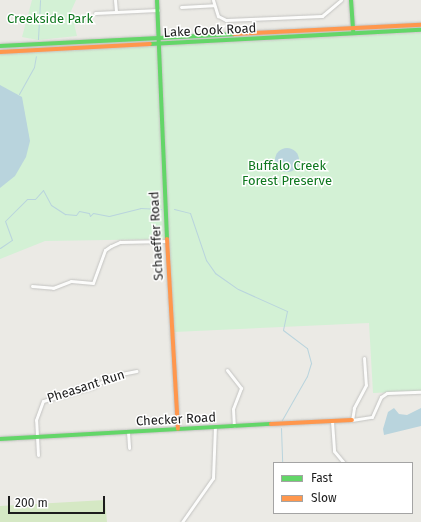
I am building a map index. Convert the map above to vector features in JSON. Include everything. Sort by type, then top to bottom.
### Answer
[{"type":"main road","name":"Schaeffer Road","points":[[157,0],[167,241],[178,430]]},
{"type":"main road","points":[[351,0],[353,34]]},
{"type":"main road","name":"Lake Cook Road","points":[[0,52],[352,28],[421,25]]},
{"type":"main road","name":"Lake Cook Road","points":[[0,46],[353,34],[421,30]]},
{"type":"main road","name":"Checker Road","points":[[0,439],[352,420]]},
{"type":"street","points":[[115,0],[116,11]]},
{"type":"street","points":[[213,0],[214,5],[222,19],[233,20],[322,16],[342,0]]},
{"type":"street","points":[[181,8],[214,5]]},
{"type":"street","points":[[95,13],[158,10]]},
{"type":"street","points":[[32,286],[54,288],[71,281],[93,283],[105,250],[110,246],[120,242],[167,241]]},
{"type":"street","points":[[364,358],[366,385],[354,408],[352,420],[372,417],[381,397],[387,393],[421,392]]},
{"type":"street","points":[[228,370],[241,388],[233,409],[234,426]]},
{"type":"street","name":"Pheasant Run","points":[[38,455],[37,412],[43,401],[93,387],[110,376],[137,371]]},
{"type":"street","points":[[332,421],[334,451],[343,462]]},
{"type":"street","points":[[182,522],[213,478],[215,427]]},
{"type":"street","points":[[128,432],[129,448]]},
{"type":"green space","name":"Creekside Park","points":[[32,0],[76,0],[71,11],[77,36],[38,40],[22,37]]},
{"type":"green space","name":"Buffalo Creek Forest Preserve","points":[[421,33],[421,391],[373,393],[369,323],[174,332],[169,239],[45,241],[0,259],[0,54]]},
{"type":"green space","points":[[105,500],[107,522],[0,522],[0,506]]},
{"type":"water","points":[[0,85],[22,97],[30,141],[26,157],[15,176],[0,188]]},
{"type":"water","points":[[287,148],[295,152],[299,160],[295,168],[287,172],[279,168],[275,160],[279,152]]},
{"type":"water","points":[[394,408],[399,414],[407,415],[421,408],[421,426],[384,435],[383,429],[388,412]]},
{"type":"waterway","points":[[38,39],[40,0]]},
{"type":"waterway","points":[[19,94],[34,67],[36,56]]},
{"type":"waterway","points":[[0,248],[12,240],[5,221],[27,199],[35,199],[43,190],[51,205],[65,214],[76,215],[79,211],[89,213],[90,216],[93,213],[109,216],[140,208],[161,209]]},
{"type":"waterway","points":[[174,209],[190,213],[206,260],[215,273],[238,289],[287,311],[283,330],[307,348],[311,363],[307,376],[282,420]]},
{"type":"waterway","points":[[281,428],[282,462]]},
{"type":"traffic: fast","points":[[157,0],[167,239]]},
{"type":"traffic: fast","points":[[351,0],[353,32]]},
{"type":"traffic: fast","points":[[150,44],[421,30]]},
{"type":"traffic: fast","points":[[0,46],[234,34]]},
{"type":"traffic: fast","points":[[0,439],[271,424]]},
{"type":"traffic: slow","points":[[234,34],[421,25]]},
{"type":"traffic: slow","points":[[0,52],[150,44]]},
{"type":"traffic: slow","points":[[167,239],[178,429]]},
{"type":"traffic: slow","points":[[271,424],[352,420]]}]
